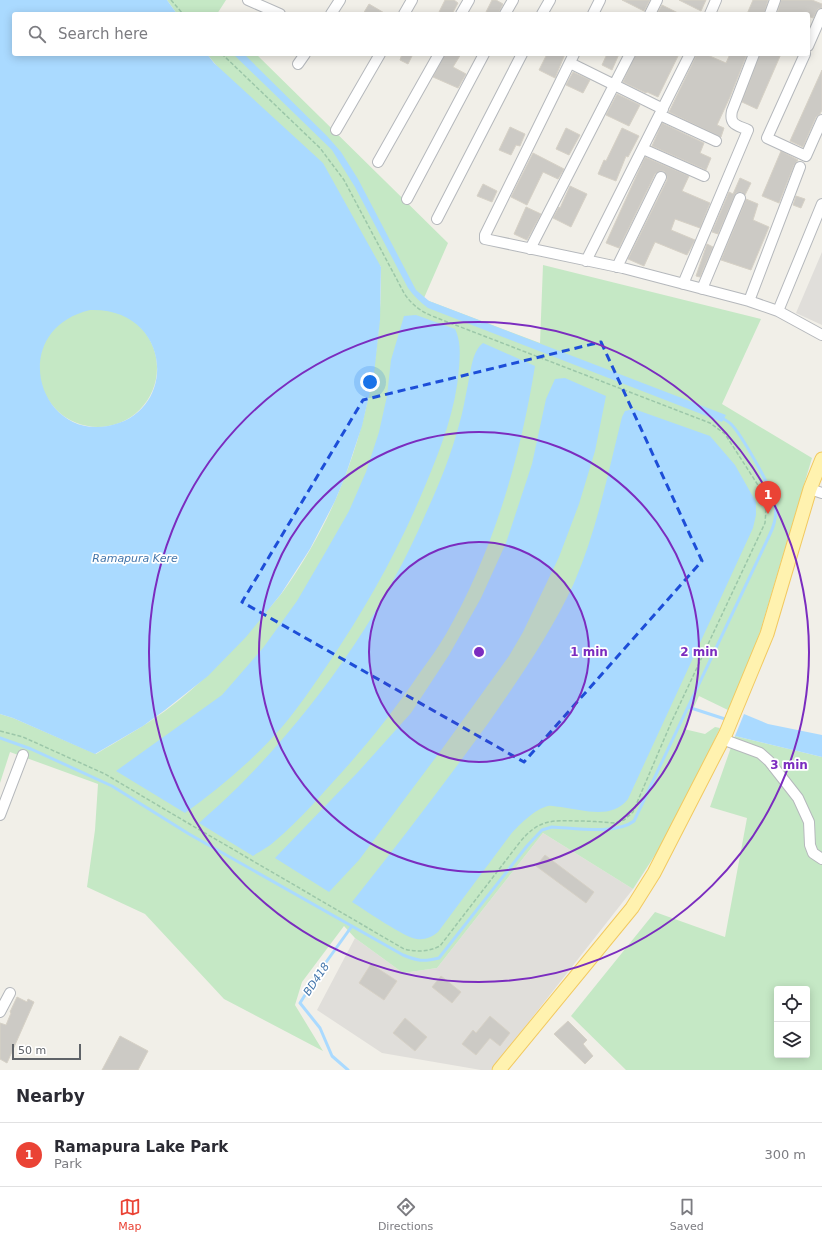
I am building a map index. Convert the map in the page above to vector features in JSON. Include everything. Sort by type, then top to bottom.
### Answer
[{"type":"main road","points":[[499,1070],[632,908],[654,873],[724,736],[767,634],[816,491],[822,459]]},
{"type":"street","points":[[248,0],[275,12]]},
{"type":"street","points":[[332,12],[340,0]]},
{"type":"street","points":[[405,12],[412,0]]},
{"type":"street","points":[[462,12],[469,0]]},
{"type":"street","points":[[506,12],[513,0]]},
{"type":"street","points":[[543,12],[550,0]]},
{"type":"street","points":[[595,12],[600,0]]},
{"type":"street","points":[[651,12],[657,0]]},
{"type":"street","points":[[711,12],[716,0]]},
{"type":"street","points":[[771,12],[775,0]]},
{"type":"street","points":[[810,41],[822,14]]},
{"type":"street","points":[[298,64],[304,56]]},
{"type":"street","points":[[336,130],[379,56]]},
{"type":"street","points":[[378,162],[437,56]]},
{"type":"street","points":[[406,199],[483,56]]},
{"type":"street","points":[[437,219],[521,56]]},
{"type":"street","points":[[530,249],[629,56]]},
{"type":"street","points":[[586,261],[689,56]]},
{"type":"street","points":[[683,284],[748,130],[734,124],[731,117],[753,56]]},
{"type":"street","points":[[804,56],[767,138],[806,156],[822,120]]},
{"type":"street","points":[[716,141],[614,85],[572,58],[485,235],[485,239],[617,267],[750,301],[778,311],[822,335]]},
{"type":"street","points":[[643,149],[704,176]]},
{"type":"street","points":[[750,301],[800,167]]},
{"type":"street","points":[[617,267],[661,177]]},
{"type":"street","points":[[702,289],[740,198]]},
{"type":"street","points":[[778,311],[822,204]]},
{"type":"street","points":[[724,736],[760,753],[769,761],[798,798],[809,822],[810,845],[813,853],[822,859]]},
{"type":"street","points":[[0,815],[23,755]]},
{"type":"street","points":[[0,1012],[10,993]]},
{"type":"path","points":[[172,0],[181,12]]},
{"type":"path","points":[[0,731],[23,737],[105,774],[404,949],[420,952],[428,951],[440,946],[520,842],[534,828],[543,823],[555,820],[615,822],[624,820],[633,812],[671,723],[762,530],[766,516],[765,496],[725,434],[710,423],[432,316],[418,309],[404,293],[350,190],[329,159],[320,148],[224,56]]},
{"type":"highlighted area","points":[[601,342],[702,561],[524,762],[242,602],[363,400]]},
{"type":"shaded area","points":[[822,252],[822,325],[796,313]]},
{"type":"shaded area","points":[[543,833],[633,889],[491,1070],[481,1070],[382,1053],[317,1010],[355,938],[403,973],[437,968]]},
{"type":"green space","points":[[167,0],[226,0],[218,12],[176,12]]},
{"type":"green space","points":[[209,56],[258,56],[448,243],[424,298],[429,301],[540,343],[543,265],[761,319],[722,404],[812,458],[760,632],[730,711],[699,696],[684,729],[705,734],[715,727],[720,728],[694,783],[657,852],[633,889],[543,833],[437,968],[403,973],[355,938],[344,926],[302,982],[295,1005],[323,1051],[224,999],[145,914],[87,887],[95,830],[98,784],[10,752],[0,783],[0,714],[13,718],[96,754],[140,728],[165,711],[190,691],[233,649],[282,593],[306,556],[327,518],[344,478],[358,438],[369,396],[376,354],[380,311],[381,267]]},
{"type":"green space","points":[[98,309],[120,314],[131,319],[147,335],[152,346],[157,368],[152,390],[147,401],[131,417],[120,422],[98,427],[76,422],[65,417],[49,401],[44,390],[39,368],[44,346],[49,335],[65,319],[76,314]]},
{"type":"green space","points":[[735,736],[822,757],[822,1070],[626,1070],[571,1016],[655,912],[725,937],[747,818],[710,807]]},
{"type":"water","name":"Ramapura Kere","points":[[0,0],[167,0],[176,12],[12,12],[12,56],[209,56],[214,63],[323,163],[381,267],[380,320],[374,374],[362,426],[345,477],[335,501],[310,549],[281,594],[246,637],[208,676],[143,726],[95,754],[13,718],[0,714]],"holes":[[[90,310],[117,314],[138,325],[151,342],[157,362],[156,383],[147,402],[131,417],[108,426],[83,426],[64,416],[49,400],[41,380],[40,359],[48,338],[64,321]]]},
{"type":"water","points":[[235,56],[246,56],[327,136],[341,152],[358,179],[416,290],[429,301],[726,415],[722,422],[428,308],[417,299],[408,288],[355,187],[332,150]]},
{"type":"water","points":[[416,315],[455,329],[460,353],[455,398],[447,428],[437,457],[404,533],[369,600],[342,643],[294,712],[271,739],[248,762],[211,794],[185,813],[116,771],[222,695],[263,648],[297,601],[349,511],[366,472],[379,432],[387,396],[391,360],[404,316]]},
{"type":"water","points":[[483,343],[535,366],[529,401],[513,470],[491,538],[478,571],[463,603],[443,639],[382,724],[353,760],[302,816],[273,843],[253,856],[199,823],[239,786],[267,757],[294,725],[345,658],[390,587],[409,550],[440,481],[460,420],[474,356],[476,351]]},
{"type":"water","points":[[565,378],[606,396],[595,451],[579,504],[559,557],[523,632],[509,656],[359,860],[329,892],[275,858],[358,772],[411,713],[449,655],[481,598],[506,543],[532,464],[546,399],[555,379]]},
{"type":"water","points":[[634,409],[710,436],[735,465],[756,502],[756,515],[753,528],[628,799],[614,810],[606,812],[551,806],[538,810],[511,834],[438,932],[426,939],[417,939],[404,934],[352,902],[422,813],[489,722],[534,654],[555,619],[574,583],[596,522],[622,417],[625,411]]},
{"type":"water","points":[[744,714],[768,724],[822,735],[822,757],[735,736]]},
{"type":"building","points":[[445,0],[454,0],[458,3],[453,12],[439,12]]},
{"type":"building","points":[[492,0],[496,0],[503,4],[499,12],[486,12]]},
{"type":"building","points":[[622,0],[650,0],[644,11]]},
{"type":"building","points":[[679,0],[706,0],[701,11]]},
{"type":"building","points":[[753,0],[768,0],[765,12],[748,12]]},
{"type":"building","points":[[781,0],[812,0],[822,4],[822,8],[818,9],[813,18],[810,17],[810,12],[778,12]]},
{"type":"building","points":[[369,4],[383,12],[364,12]]},
{"type":"building","points":[[662,5],[676,12],[658,12]]},
{"type":"building","points":[[401,56],[412,56],[408,64],[400,60]]},
{"type":"building","points":[[444,56],[460,56],[453,67],[466,74],[458,88],[433,77]]},
{"type":"building","points":[[546,56],[564,56],[555,78],[539,70]]},
{"type":"building","points":[[606,56],[618,56],[612,70],[602,65]]},
{"type":"building","points":[[635,56],[678,56],[658,97],[623,82]]},
{"type":"building","points":[[696,56],[710,56],[726,63],[729,56],[746,56],[717,125],[724,128],[721,137],[669,112]]},
{"type":"building","points":[[759,56],[780,56],[757,109],[742,102]]},
{"type":"building","points":[[822,70],[822,110],[816,117],[803,147],[790,141]]},
{"type":"building","points":[[573,72],[590,80],[583,93],[566,85]]},
{"type":"building","points":[[617,94],[640,105],[629,126],[606,115]]},
{"type":"building","points":[[662,123],[704,143],[700,153],[711,158],[706,170],[652,146]]},
{"type":"building","points":[[510,127],[525,134],[520,146],[516,145],[511,155],[499,150]]},
{"type":"building","points":[[566,128],[580,135],[569,155],[556,149]]},
{"type":"building","points":[[622,128],[639,136],[628,157],[626,156],[616,181],[598,174]]},
{"type":"building","points":[[781,151],[798,160],[794,165],[779,203],[762,196]]},
{"type":"building","points":[[533,153],[564,169],[558,179],[543,172],[527,205],[511,197]]},
{"type":"building","points":[[645,157],[689,176],[682,191],[710,203],[700,228],[675,219],[671,230],[695,240],[687,255],[655,242],[644,266],[628,259],[667,180],[667,176],[664,171],[660,171],[655,174],[619,248],[606,243]]},
{"type":"building","points":[[740,178],[751,183],[745,195],[742,192],[736,193],[718,234],[712,232],[729,192],[733,194]]},
{"type":"building","points":[[483,184],[497,191],[492,202],[477,196]]},
{"type":"building","points":[[570,186],[587,194],[571,227],[553,218],[559,207],[560,208]]},
{"type":"building","points":[[796,196],[805,199],[801,208],[793,205]]},
{"type":"building","points":[[746,199],[758,204],[753,220],[769,227],[751,270],[721,260]]},
{"type":"building","points":[[526,207],[541,214],[527,240],[514,234]]},
{"type":"building","points":[[707,244],[713,247],[700,277],[696,276]]},
{"type":"building","points":[[545,855],[594,892],[586,903],[536,866]]},
{"type":"building","points":[[371,964],[397,981],[384,1000],[359,983]]},
{"type":"building","points":[[441,976],[461,992],[452,1003],[432,987]]},
{"type":"building","points":[[17,997],[27,1002],[28,999],[34,1002],[7,1063],[0,1059],[0,1023],[6,1025]]},
{"type":"building","points":[[490,1016],[510,1033],[500,1046],[490,1038],[476,1055],[462,1044],[473,1030],[476,1033]]},
{"type":"building","points":[[405,1018],[427,1037],[415,1051],[393,1033]]},
{"type":"building","points":[[568,1021],[587,1040],[583,1044],[593,1056],[585,1064],[554,1034]]},
{"type":"building","points":[[120,1036],[148,1051],[138,1070],[102,1070]]},
{"type":"waterway","points":[[0,738],[31,749],[112,786],[189,834],[403,955],[421,960],[439,958],[527,846],[542,830],[552,827],[595,830],[617,828],[634,821],[770,534],[775,519],[775,504],[763,475],[736,430],[730,423],[720,417]]},
{"type":"waterway","points":[[688,707],[728,720]]},
{"type":"waterway","name":"BD418","points":[[348,1070],[332,1056],[320,1028],[300,1003],[324,965],[352,926]]},
{"type":"place","name":"Ramapura Lake Park","points":[[768,514]]}]
